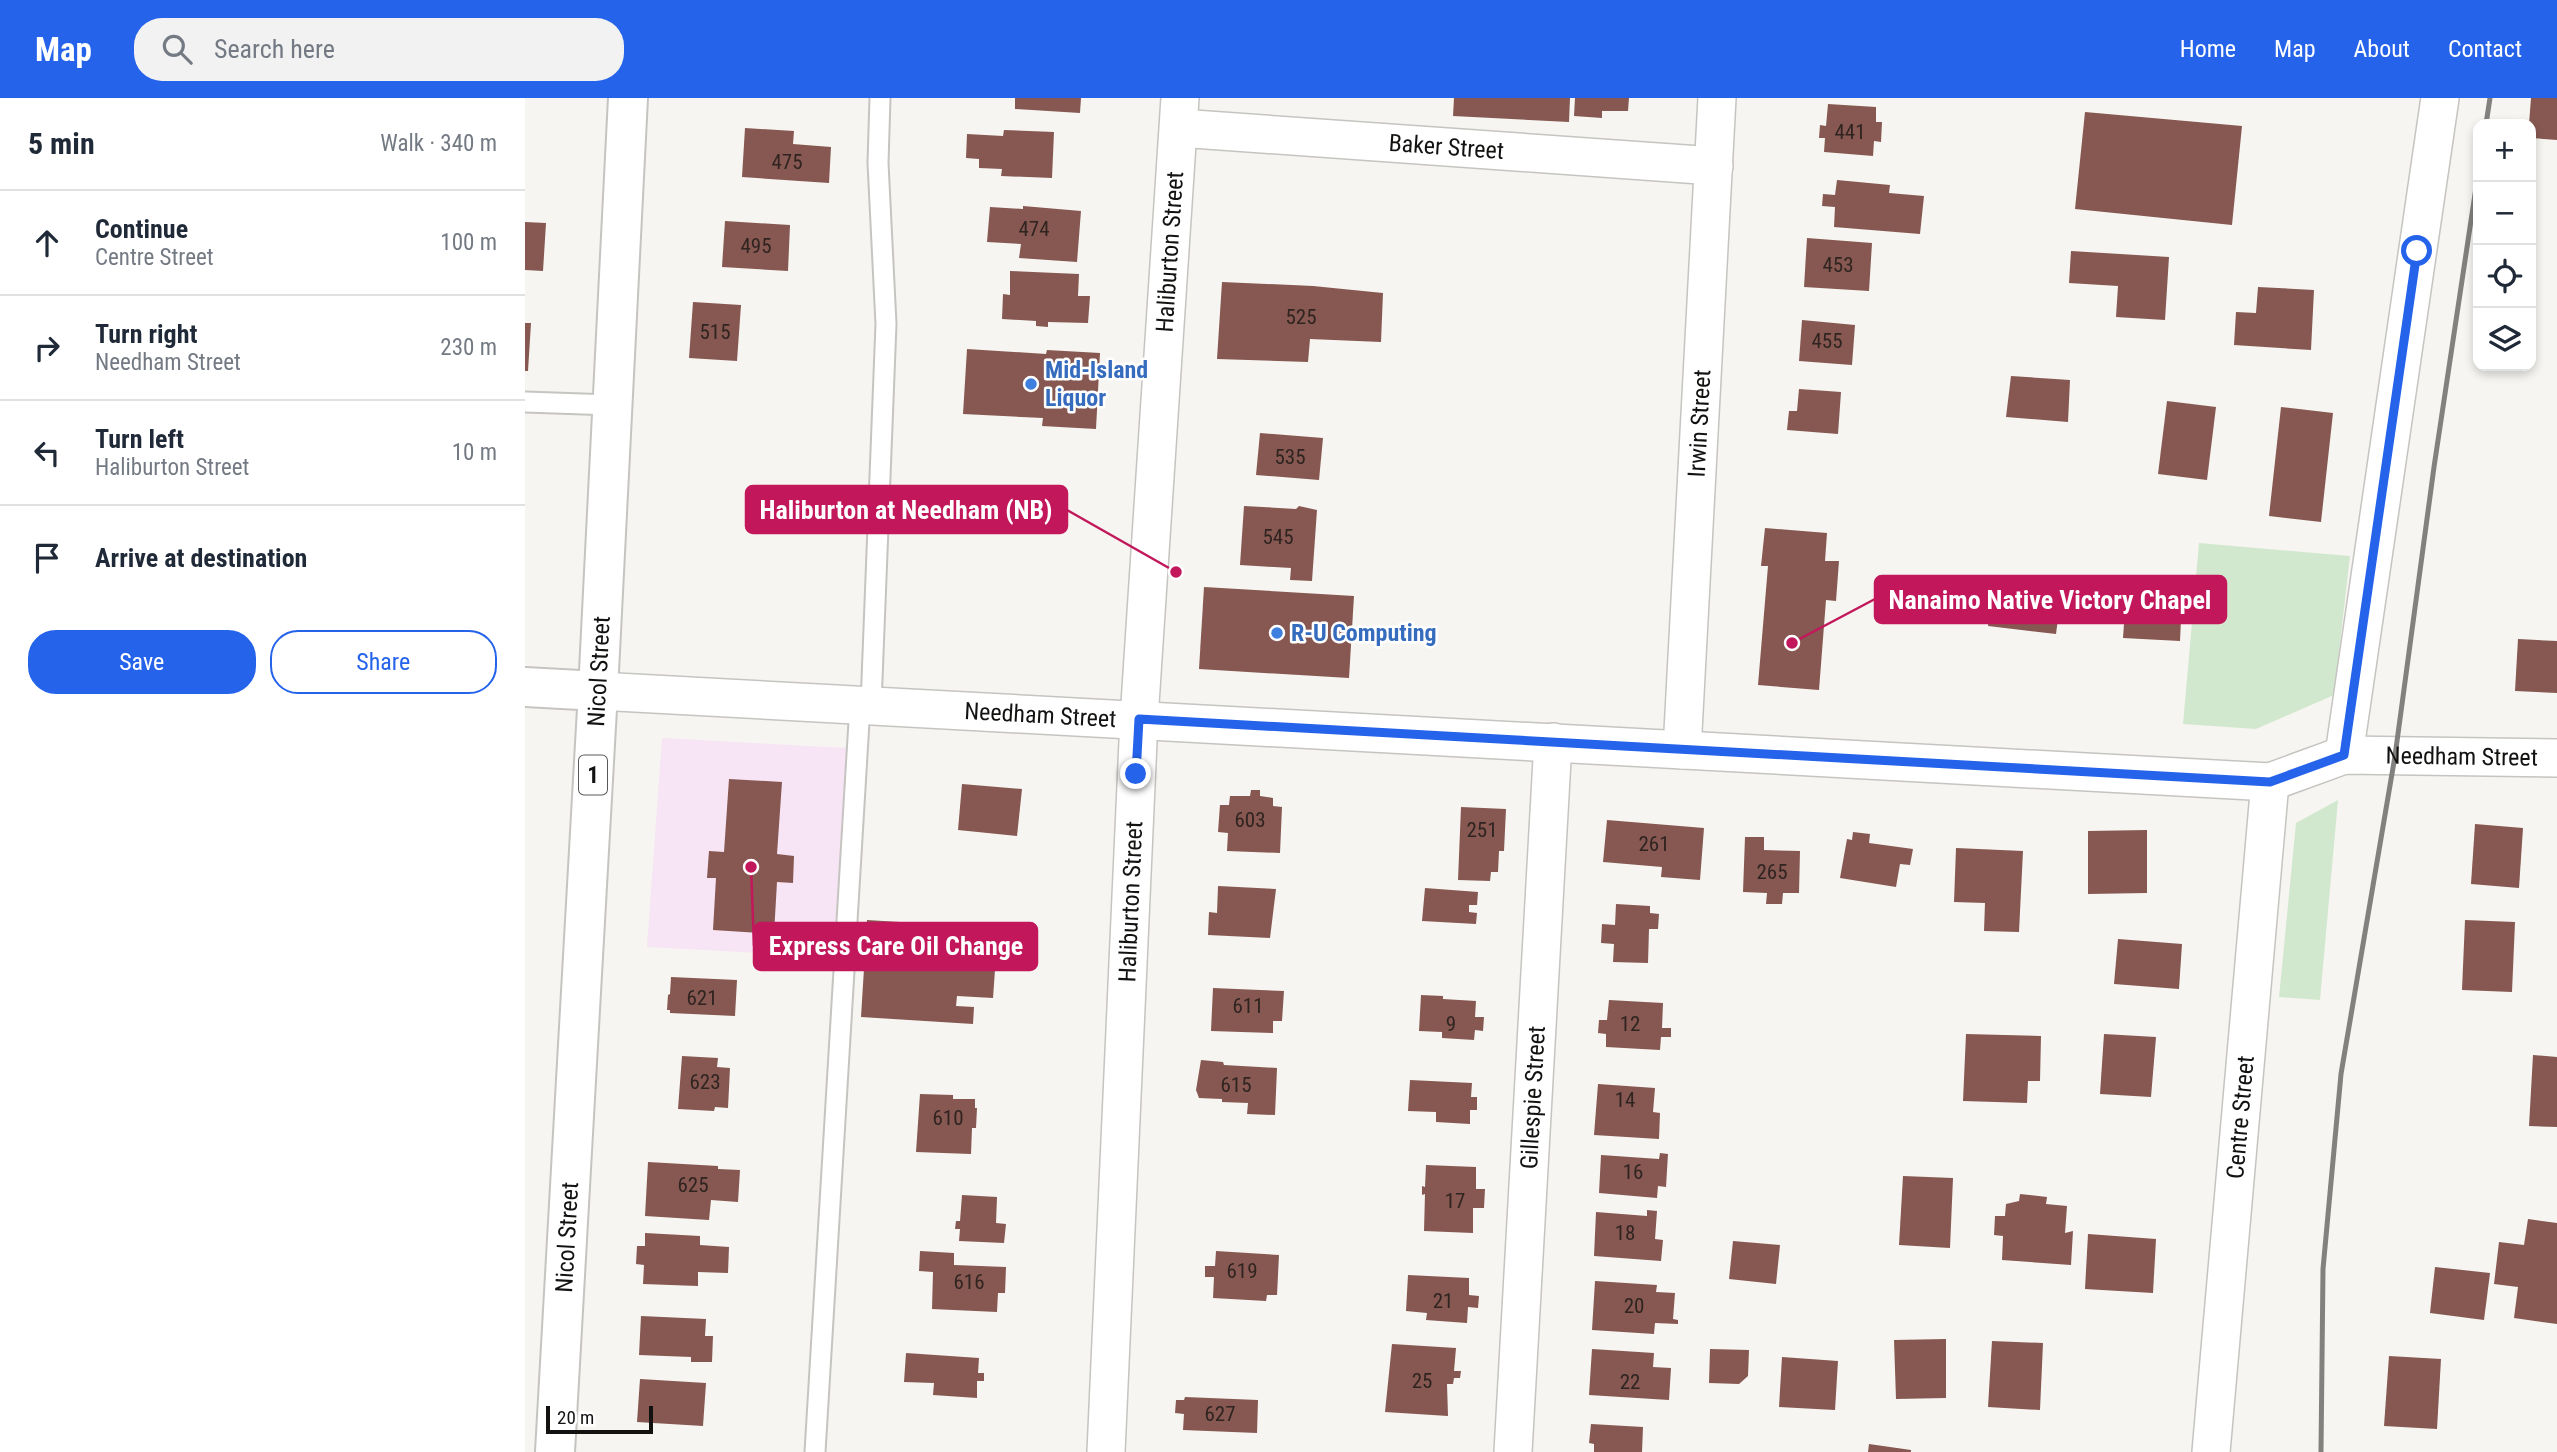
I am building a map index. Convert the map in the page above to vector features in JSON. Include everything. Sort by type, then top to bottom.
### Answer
[{"type":"main road","name":"Nicol Street","points":[[555,1452],[628,98]]},
{"type":"main road","name":"Needham Street","points":[[525,687],[598,691]]},
{"type":"street","name":"Irwin Street","points":[[1682,750],[1717,98]]},
{"type":"street","points":[[2344,755],[2440,98]]},
{"type":"street","name":"Baker Street","points":[[1179,113],[1714,166]]},
{"type":"street","name":"Haliburton Street","points":[[1106,1452],[1139,719],[1179,113]]},
{"type":"street","name":"Needham Street","points":[[598,691],[2270,782],[2344,755],[2557,758]]},
{"type":"street","name":"Gillespie Street","points":[[1513,1452],[1553,742]]},
{"type":"street","name":"Centre Street","points":[[2211,1452],[2270,782]]},
{"type":"lane","points":[[815,1452],[865,705],[886,324],[878,163],[880,98]]},
{"type":"lane","points":[[525,402],[612,405]]},
{"type":"shaded area","points":[[662,738],[848,748],[833,957],[647,947]]},
{"type":"green space","points":[[2199,543],[2350,556],[2334,695],[2256,729],[2183,724]]},
{"type":"green space","points":[[2338,800],[2320,1000],[2279,997],[2296,823]]},
{"type":"building","points":[[1015,98],[1081,98],[1080,113],[1015,109]]},
{"type":"building","points":[[1454,98],[1570,98],[1569,122],[1453,116]]},
{"type":"building","points":[[1575,98],[1629,98],[1628,111],[1602,111],[1602,118],[1574,116]]},
{"type":"building","points":[[2531,98],[2557,98],[2557,140],[2536,138],[2536,119],[2529,119]]},
{"type":"building","points":[[1828,104],[1876,107],[1876,122],[1882,122],[1881,142],[1874,141],[1873,156],[1824,152],[1825,138],[1819,138],[1820,125],[1826,126]]},
{"type":"building","points":[[2085,112],[2242,126],[2232,225],[2075,209]]},
{"type":"building","points":[[745,128],[794,131],[793,144],[831,147],[829,183],[742,177]]},
{"type":"building","points":[[1004,130],[1054,132],[1052,178],[1001,176],[1002,169],[979,168],[979,159],[966,158],[967,134],[1003,136]]},
{"type":"building","points":[[1837,180],[1890,185],[1889,193],[1924,196],[1920,234],[1834,227],[1835,207],[1822,206],[1823,194],[1835,195]]},
{"type":"building","points":[[1023,206],[1081,211],[1077,262],[1019,258],[1021,244],[987,242],[990,207],[1023,209]]},
{"type":"building","points":[[725,221],[790,225],[788,271],[722,267]]},
{"type":"building","points":[[525,222],[546,223],[543,271],[525,270]]},
{"type":"building","points":[[1807,238],[1872,243],[1869,291],[1804,287]]},
{"type":"building","points":[[2071,251],[2169,257],[2165,320],[2116,317],[2118,286],[2069,283]]},
{"type":"building","points":[[1010,271],[1079,274],[1078,296],[1090,296],[1088,323],[1048,322],[1048,327],[1036,326],[1036,321],[1002,319],[1003,294],[1010,295]]},
{"type":"building","points":[[1222,282],[1313,286],[1383,293],[1381,342],[1310,339],[1308,362],[1217,359]]},
{"type":"building","points":[[2258,287],[2314,290],[2311,350],[2234,345],[2236,312],[2256,313]]},
{"type":"building","points":[[693,302],[741,305],[737,361],[689,358]]},
{"type":"building","points":[[1802,320],[1855,325],[1852,365],[1799,361]]},
{"type":"building","points":[[525,323],[531,323],[528,371],[525,371]]},
{"type":"building","name":"Mid-Island Liquor","points":[[967,349],[1046,354],[1047,350],[1100,353],[1096,429],[1042,426],[1043,418],[963,414]]},
{"type":"building","points":[[2011,376],[2070,380],[2068,422],[2006,417]]},
{"type":"building","points":[[1799,389],[1841,392],[1838,434],[1787,430],[1789,411],[1797,411]]},
{"type":"building","points":[[2167,401],[2216,407],[2207,480],[2158,474]]},
{"type":"building","points":[[2281,407],[2333,413],[2321,522],[2269,516]]},
{"type":"building","points":[[1260,433],[1323,438],[1319,480],[1256,475]]},
{"type":"building","points":[[1244,506],[1296,509],[1299,506],[1317,510],[1312,581],[1290,580],[1291,568],[1240,565]]},
{"type":"building","points":[[1765,528],[1827,533],[1825,561],[1839,561],[1836,601],[1826,600],[1819,690],[1758,685],[1768,566],[1761,566]]},
{"type":"building","points":[[1994,580],[2062,588],[2056,634],[1988,626]]},
{"type":"building","name":"R-U Computing","points":[[1204,587],[1354,596],[1349,678],[1199,669]]},
{"type":"building","points":[[2126,595],[2182,597],[2180,641],[2123,638]]},
{"type":"building","points":[[2518,639],[2557,641],[2557,693],[2515,691]]},
{"type":"building","points":[[729,779],[782,782],[777,854],[794,856],[793,883],[777,882],[774,934],[713,930],[716,878],[707,878],[709,851],[724,852]]},
{"type":"building","points":[[962,784],[1022,789],[1017,836],[958,830]]},
{"type":"building","points":[[1251,790],[1260,790],[1260,796],[1273,798],[1273,806],[1282,807],[1280,853],[1227,851],[1228,833],[1218,832],[1220,805],[1229,805],[1230,796],[1250,796]]},
{"type":"building","points":[[1461,807],[1506,809],[1504,851],[1499,851],[1498,872],[1491,872],[1490,881],[1458,880]]},
{"type":"building","points":[[1607,820],[1704,828],[1700,880],[1661,877],[1662,867],[1603,862]]},
{"type":"building","points":[[2475,824],[2523,828],[2519,888],[2471,884]]},
{"type":"building","points":[[2147,830],[2147,893],[2088,894],[2088,831]]},
{"type":"building","points":[[1853,832],[1870,834],[1869,843],[1913,849],[1910,865],[1900,864],[1896,887],[1840,878],[1847,839],[1852,840]]},
{"type":"building","points":[[1745,837],[1764,837],[1764,850],[1800,851],[1799,893],[1783,893],[1782,904],[1766,904],[1767,893],[1743,892]]},
{"type":"building","points":[[1956,848],[2023,851],[2019,932],[1984,931],[1985,903],[1954,902]]},
{"type":"building","points":[[1218,886],[1276,889],[1270,938],[1208,935],[1209,912],[1217,913]]},
{"type":"building","points":[[1425,888],[1478,892],[1477,905],[1469,905],[1469,912],[1477,913],[1476,924],[1422,921]]},
{"type":"building","points":[[1616,904],[1650,906],[1650,913],[1659,914],[1658,929],[1649,929],[1648,963],[1613,962],[1614,944],[1601,943],[1602,924],[1615,925]]},
{"type":"building","points":[[867,920],[998,928],[993,998],[957,996],[956,1006],[974,1007],[973,1024],[861,1017]]},
{"type":"building","points":[[2465,920],[2515,922],[2512,992],[2462,990]]},
{"type":"building","points":[[2118,939],[2182,944],[2179,989],[2114,984]]},
{"type":"building","points":[[671,977],[737,980],[735,1016],[670,1013],[670,1010],[667,1010]]},
{"type":"building","points":[[1213,988],[1284,991],[1282,1021],[1273,1021],[1273,1033],[1211,1031]]},
{"type":"building","points":[[1421,995],[1476,1001],[1475,1017],[1484,1017],[1483,1031],[1475,1030],[1474,1040],[1442,1038],[1442,1032],[1419,1031]]},
{"type":"building","points":[[1609,1000],[1663,1003],[1662,1028],[1671,1028],[1671,1037],[1661,1037],[1660,1050],[1606,1047],[1606,1034],[1598,1033],[1599,1020],[1607,1020]]},
{"type":"building","points":[[1966,1034],[2041,1036],[2040,1081],[2028,1081],[2027,1103],[1963,1101]]},
{"type":"building","points":[[2104,1034],[2156,1037],[2151,1097],[2100,1094]]},
{"type":"building","points":[[2533,1055],[2557,1057],[2557,1127],[2529,1126]]},
{"type":"building","points":[[682,1056],[718,1058],[717,1067],[730,1068],[728,1108],[715,1107],[714,1111],[678,1109]]},
{"type":"building","points":[[1201,1060],[1223,1062],[1224,1065],[1277,1068],[1275,1115],[1247,1114],[1248,1103],[1199,1098],[1196,1090]]},
{"type":"building","points":[[1410,1080],[1472,1083],[1471,1097],[1477,1097],[1477,1110],[1470,1110],[1470,1124],[1436,1122],[1436,1112],[1408,1111]]},
{"type":"building","points":[[1598,1084],[1655,1088],[1653,1112],[1660,1113],[1659,1139],[1594,1135]]},
{"type":"building","points":[[920,1094],[975,1099],[976,1128],[972,1128],[971,1154],[916,1152]]},
{"type":"building","points":[[1660,1153],[1668,1154],[1666,1187],[1658,1186],[1657,1198],[1599,1193],[1601,1155],[1659,1159]]},
{"type":"building","points":[[648,1162],[740,1170],[738,1202],[711,1200],[709,1220],[645,1216]]},
{"type":"building","points":[[1426,1165],[1476,1167],[1476,1189],[1485,1189],[1484,1208],[1473,1208],[1473,1233],[1424,1231],[1425,1194],[1422,1195],[1422,1186],[1425,1187]]},
{"type":"building","points":[[1903,1176],[1953,1178],[1950,1248],[1899,1245]]},
{"type":"building","points":[[2020,1194],[2047,1197],[2046,1204],[2067,1206],[2065,1233],[2073,1231],[2071,1265],[2002,1260],[2003,1236],[1994,1235],[1995,1216],[2005,1216],[2006,1204],[2019,1201]]},
{"type":"building","points":[[962,1195],[997,1197],[996,1223],[1006,1224],[1004,1243],[959,1241],[960,1229],[955,1229],[956,1221],[960,1221]]},
{"type":"building","points":[[1647,1210],[1657,1211],[1655,1239],[1663,1240],[1661,1261],[1594,1256],[1596,1212],[1647,1216]]},
{"type":"building","points":[[2528,1219],[2557,1223],[2557,1324],[2514,1318],[2518,1287],[2494,1284],[2499,1242],[2524,1245]]},
{"type":"building","points":[[645,1233],[700,1236],[700,1245],[729,1247],[728,1273],[698,1272],[698,1286],[643,1284],[644,1265],[636,1264],[637,1246],[645,1246]]},
{"type":"building","points":[[2088,1234],[2156,1239],[2153,1293],[2085,1289]]},
{"type":"building","points":[[1733,1241],[1780,1245],[1776,1284],[1729,1279]]},
{"type":"building","points":[[920,1251],[954,1253],[954,1265],[1006,1267],[1005,1293],[998,1293],[997,1312],[932,1309],[933,1272],[919,1271]]},
{"type":"building","points":[[1216,1251],[1279,1255],[1277,1295],[1267,1295],[1266,1301],[1213,1298],[1214,1277],[1205,1277],[1205,1266],[1215,1266]]},
{"type":"building","points":[[2435,1267],[2490,1273],[2484,1320],[2430,1313]]},
{"type":"building","points":[[1408,1275],[1469,1278],[1469,1295],[1479,1296],[1478,1308],[1468,1307],[1467,1323],[1426,1320],[1427,1313],[1406,1311]]},
{"type":"building","points":[[1595,1281],[1657,1285],[1656,1292],[1675,1293],[1673,1319],[1678,1320],[1678,1324],[1655,1323],[1654,1334],[1592,1330]]},
{"type":"building","points":[[641,1316],[706,1319],[705,1336],[713,1336],[712,1362],[691,1362],[691,1357],[639,1355]]},
{"type":"building","points":[[1946,1339],[1946,1398],[1896,1399],[1894,1340]]},
{"type":"building","points":[[1992,1341],[2043,1343],[2040,1410],[1988,1407]]},
{"type":"building","points":[[1392,1344],[1456,1348],[1454,1371],[1461,1371],[1460,1378],[1454,1378],[1453,1384],[1447,1384],[1448,1416],[1385,1412]]},
{"type":"building","points":[[1592,1349],[1654,1353],[1653,1367],[1671,1368],[1669,1400],[1589,1395]]},
{"type":"building","points":[[1710,1349],[1749,1350],[1748,1376],[1739,1384],[1709,1383]]},
{"type":"building","points":[[906,1353],[979,1358],[978,1373],[984,1373],[984,1381],[977,1381],[977,1398],[933,1395],[934,1383],[904,1382]]},
{"type":"building","points":[[2389,1356],[2441,1359],[2437,1429],[2384,1426]]},
{"type":"building","points":[[1782,1357],[1838,1361],[1835,1410],[1779,1407]]},
{"type":"building","points":[[640,1379],[706,1383],[703,1426],[637,1422]]},
{"type":"building","points":[[1185,1397],[1258,1400],[1257,1433],[1183,1430],[1184,1414],[1175,1413],[1176,1400],[1184,1400]]},
{"type":"building","points":[[1591,1424],[1643,1427],[1642,1452],[1594,1452],[1594,1444],[1589,1443]]},
{"type":"building","points":[[1869,1444],[1911,1450],[1911,1452],[1868,1452]]},
{"type":"railway","points":[[2487,119],[2490,98]]},
{"type":"railway","points":[[2321,1452],[2323,1269],[2341,1074],[2395,756],[2434,467],[2477,182]]},
{"type":"place","name":"Mid-Island Liquor","points":[[1031,384]]},
{"type":"place","name":"Haliburton at Needham (NB)","points":[[1176,572]]},
{"type":"place","name":"R-U Computing","points":[[1277,633]]},
{"type":"place","name":"Nanaimo Native Victory Chapel","points":[[1792,643]]},
{"type":"place","name":"Express Care Oil Change","points":[[751,867]]},
{"type":"route","points":[[1136,774],[1139,719],[2270,782],[2344,755],[2417,251]]}]
